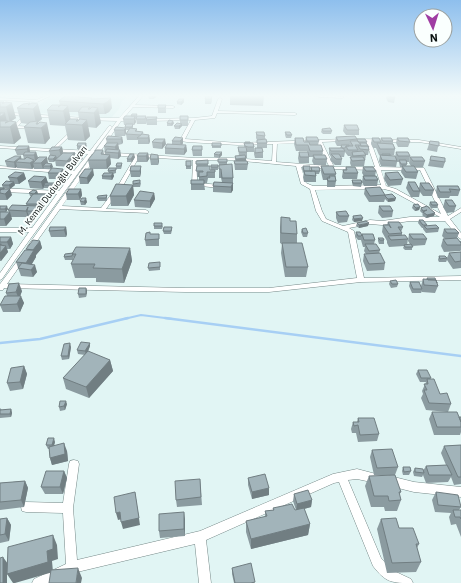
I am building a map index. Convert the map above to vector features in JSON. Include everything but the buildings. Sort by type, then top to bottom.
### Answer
[{"type":"street","points":[[53,150],[80,123]]},
{"type":"street","name":"M. Kemal Duduoğlu Bulvarı","points":[[0,278],[60,193],[115,123]]},
{"type":"street","name":"M. Kemal Duduoğlu Bulvarı","points":[[1,288],[97,153],[116,123]]},
{"type":"street","points":[[191,123],[181,140],[238,144],[346,140]]},
{"type":"street","points":[[9,125],[15,125],[15,127],[36,128]]},
{"type":"street","points":[[354,140],[419,141],[461,148]]},
{"type":"street","points":[[368,140],[384,187]]},
{"type":"street","points":[[318,141],[332,168]]},
{"type":"street","points":[[274,163],[275,142]]},
{"type":"street","points":[[0,147],[195,159],[232,159],[332,168],[422,169],[447,219],[461,237]]},
{"type":"street","points":[[159,156],[164,151]]},
{"type":"street","points":[[102,210],[113,198],[138,155]]},
{"type":"street","points":[[195,159],[194,184],[219,186]]},
{"type":"street","points":[[298,166],[304,184],[312,188],[384,187],[394,190],[447,219]]},
{"type":"street","points":[[0,167],[75,173]]},
{"type":"street","points":[[312,188],[319,211],[324,220],[333,225],[345,227],[351,230],[361,280]]},
{"type":"street","points":[[0,190],[60,193]]},
{"type":"street","points":[[58,208],[146,212]]},
{"type":"street","points":[[345,227],[370,222],[410,219],[447,219],[461,210]]},
{"type":"street","points":[[0,230],[33,230]]},
{"type":"street","points":[[0,278],[8,279]]},
{"type":"street","points":[[1,288],[269,290],[361,280],[461,278]]},
{"type":"street","points":[[72,567],[68,508],[74,464]]},
{"type":"street","points":[[38,583],[72,567],[200,537],[333,479],[342,477],[357,474],[414,487],[461,492]]},
{"type":"street","points":[[342,477],[377,562],[385,573],[391,578],[407,583]]},
{"type":"street","points":[[26,507],[68,508]]},
{"type":"street","points":[[200,537],[205,583]]},
{"type":"waterway","points":[[124,319],[141,315],[165,318]]},
{"type":"waterway","points":[[0,343],[40,339],[128,318]]},
{"type":"waterway","points":[[165,318],[173,319]]},
{"type":"waterway","points":[[165,318],[461,356]]}]
